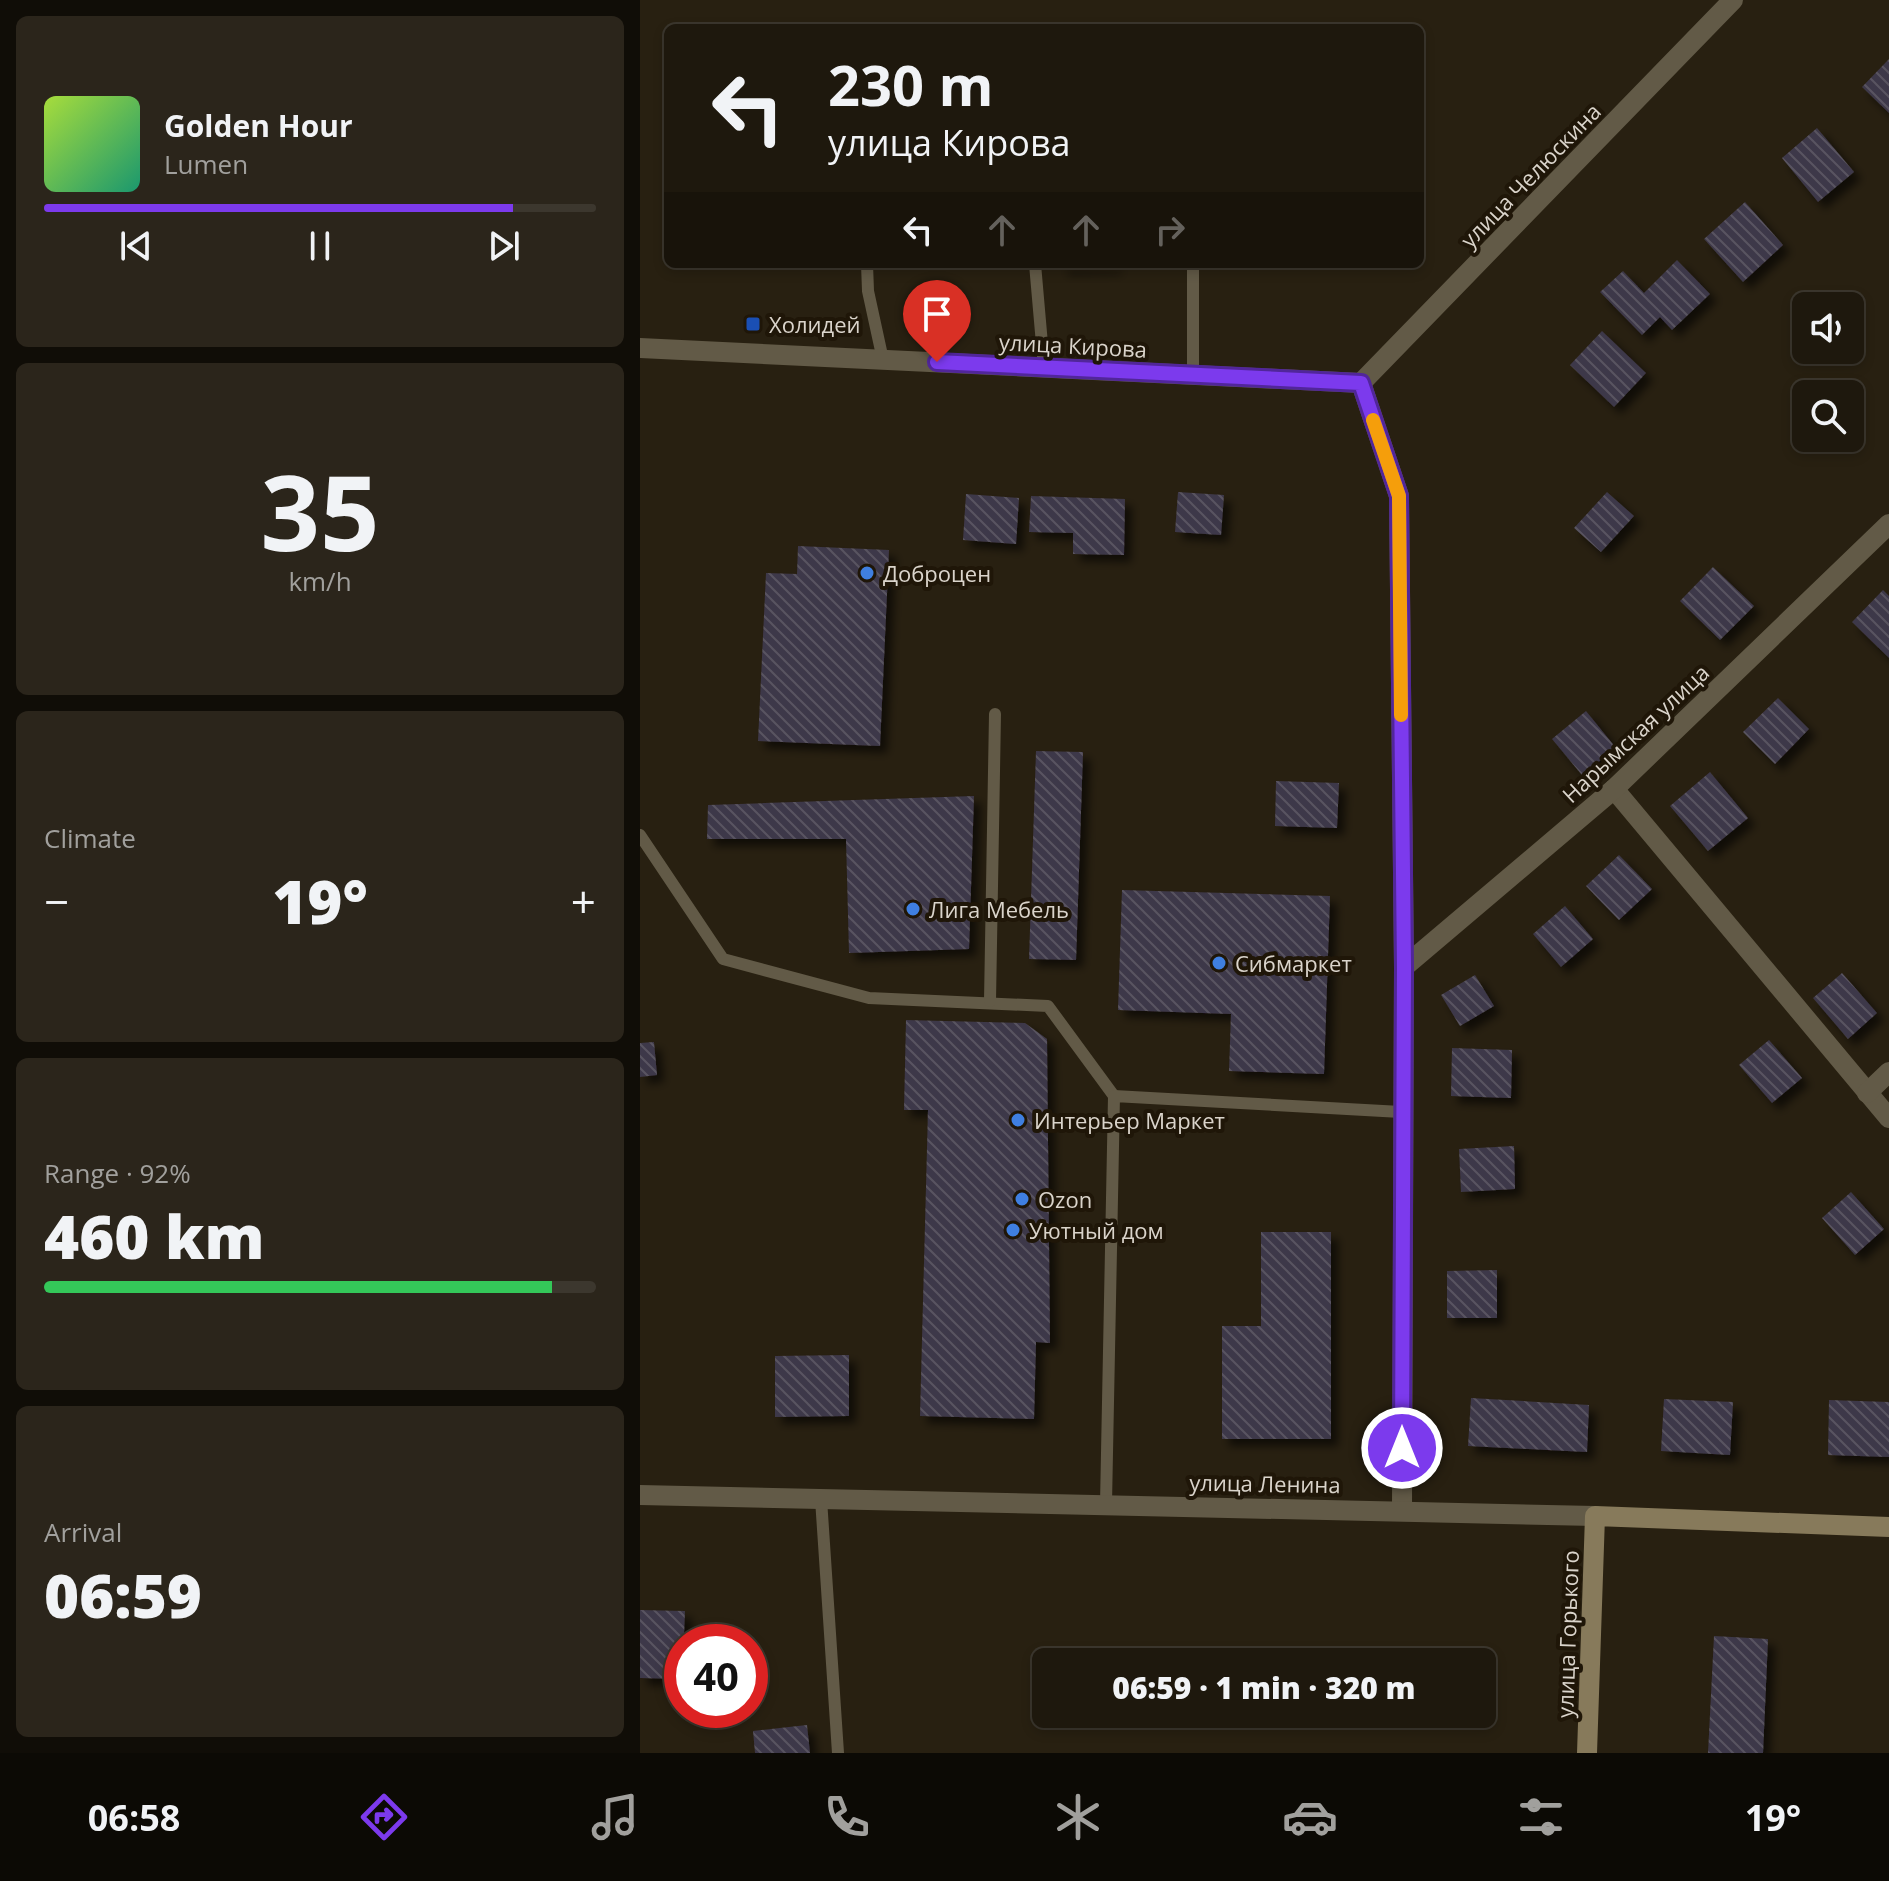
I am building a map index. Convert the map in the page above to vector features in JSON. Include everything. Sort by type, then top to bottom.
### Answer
[{"type":"main road","name":"улица Ленина","points":[[1595,1516],[1889,1527]]},
{"type":"main road","name":"улица Горького","points":[[1587,1753],[1595,1516]]},
{"type":"street","name":"улица Челюскина","points":[[1361,383],[1733,0]]},
{"type":"street","name":"улица Кирова","points":[[640,348],[1361,383]]},
{"type":"street","points":[[1361,383],[1399,496],[1404,967],[1401,1112],[1402,1510]]},
{"type":"street","name":"Нарымская улица","points":[[1404,967],[1614,789],[1889,524]]},
{"type":"street","points":[[1614,789],[1889,1118]]},
{"type":"street","points":[[1867,1093],[1889,1072]]},
{"type":"street","name":"улица Ленина","points":[[640,1495],[1595,1516]]},
{"type":"lane","points":[[867,268],[868,291],[883,360]]},
{"type":"lane","points":[[1035,268],[1044,367]]},
{"type":"lane","points":[[1193,268],[1193,374]]},
{"type":"lane","points":[[990,1001],[995,714]]},
{"type":"lane","points":[[640,835],[723,959],[869,998],[990,1001],[1048,1006],[1114,1096],[1106,1504]]},
{"type":"lane","points":[[1114,1096],[1401,1112]]},
{"type":"lane","points":[[821,1499],[838,1753]]},
{"type":"building","points":[[1889,59],[1889,113],[1862,87]]},
{"type":"building","points":[[1817,128],[1854,172],[1818,202],[1782,158]]},
{"type":"building","points":[[1745,202],[1783,245],[1743,282],[1704,239]]},
{"type":"building","points":[[1677,260],[1710,294],[1672,330],[1660,317],[1642,335],[1600,292],[1623,271],[1644,293]]},
{"type":"building","points":[[1602,331],[1646,373],[1614,407],[1570,365]]},
{"type":"building","points":[[1178,492],[1224,495],[1221,535],[1175,532]]},
{"type":"building","points":[[1607,492],[1634,516],[1601,552],[1574,528]]},
{"type":"building","points":[[966,494],[1019,498],[1016,544],[963,540]]},
{"type":"building","points":[[1031,496],[1125,499],[1124,555],[1073,554],[1073,533],[1029,532]]},
{"type":"building","points":[[798,546],[889,550],[880,746],[758,741],[766,573],[797,574]]},
{"type":"building","points":[[1713,567],[1754,606],[1720,640],[1680,601]]},
{"type":"building","points":[[1883,590],[1889,596],[1889,658],[1852,622]]},
{"type":"building","points":[[1778,698],[1809,729],[1775,764],[1743,732]]},
{"type":"building","points":[[1586,711],[1616,748],[1582,775],[1552,739]]},
{"type":"building","points":[[1036,751],[1083,752],[1076,960],[1029,959]]},
{"type":"building","points":[[1710,772],[1748,818],[1708,851],[1670,806]]},
{"type":"building","points":[[1276,781],[1339,783],[1337,828],[1275,826]]},
{"type":"building","points":[[974,796],[969,949],[849,953],[846,839],[707,839],[708,805]]},
{"type":"building","points":[[1619,855],[1652,889],[1619,920],[1586,886]]},
{"type":"building","points":[[1122,890],[1330,896],[1324,1074],[1229,1071],[1231,1014],[1118,1010]]},
{"type":"building","points":[[1565,906],[1593,939],[1561,967],[1533,934]]},
{"type":"building","points":[[1842,973],[1877,1013],[1848,1039],[1813,998]]},
{"type":"building","points":[[1475,975],[1494,1006],[1460,1026],[1441,995]]},
{"type":"building","points":[[906,1020],[1025,1023],[1047,1039],[1050,1343],[1036,1342],[1034,1419],[920,1416],[928,1110],[904,1110]]},
{"type":"building","points":[[1769,1040],[1802,1078],[1772,1103],[1739,1065]]},
{"type":"building","points":[[654,1042],[657,1075],[640,1077],[640,1043]]},
{"type":"building","points":[[1452,1048],[1512,1050],[1511,1098],[1451,1096]]},
{"type":"building","points":[[1514,1146],[1515,1189],[1461,1192],[1459,1149]]},
{"type":"building","points":[[1851,1192],[1884,1229],[1855,1255],[1822,1218]]},
{"type":"building","points":[[1261,1232],[1331,1232],[1331,1439],[1222,1439],[1222,1326],[1261,1326]]},
{"type":"building","points":[[1497,1270],[1497,1318],[1447,1318],[1447,1271]]},
{"type":"building","points":[[849,1355],[849,1416],[775,1417],[775,1356]]},
{"type":"building","points":[[1471,1398],[1589,1405],[1587,1452],[1468,1446]]},
{"type":"building","points":[[1664,1399],[1733,1402],[1730,1455],[1661,1451]]},
{"type":"building","points":[[1829,1400],[1889,1402],[1889,1457],[1828,1455]]},
{"type":"building","points":[[640,1610],[685,1611],[684,1624],[664,1624],[664,1679],[640,1678]]},
{"type":"building","points":[[1714,1636],[1768,1639],[1763,1753],[1708,1753]]},
{"type":"building","points":[[807,1725],[810,1753],[755,1753],[753,1731]]},
{"type":"slow traffic","points":[[1373,420],[1399,496],[1401,715]]},
{"type":"place","name":"Холидей","points":[[753,324]]},
{"type":"place","name":"Доброцен","points":[[867,573]]},
{"type":"place","name":"Лига Мебель","points":[[913,909]]},
{"type":"place","name":"Сибмаркет","points":[[1219,963]]},
{"type":"place","name":"Интерьер Маркет","points":[[1018,1120]]},
{"type":"place","name":"Ozon","points":[[1022,1199]]},
{"type":"place","name":"Уютный дом","points":[[1013,1230]]},
{"type":"route","points":[[937,362],[1361,383],[1399,496],[1404,967],[1402,1448]]}]
